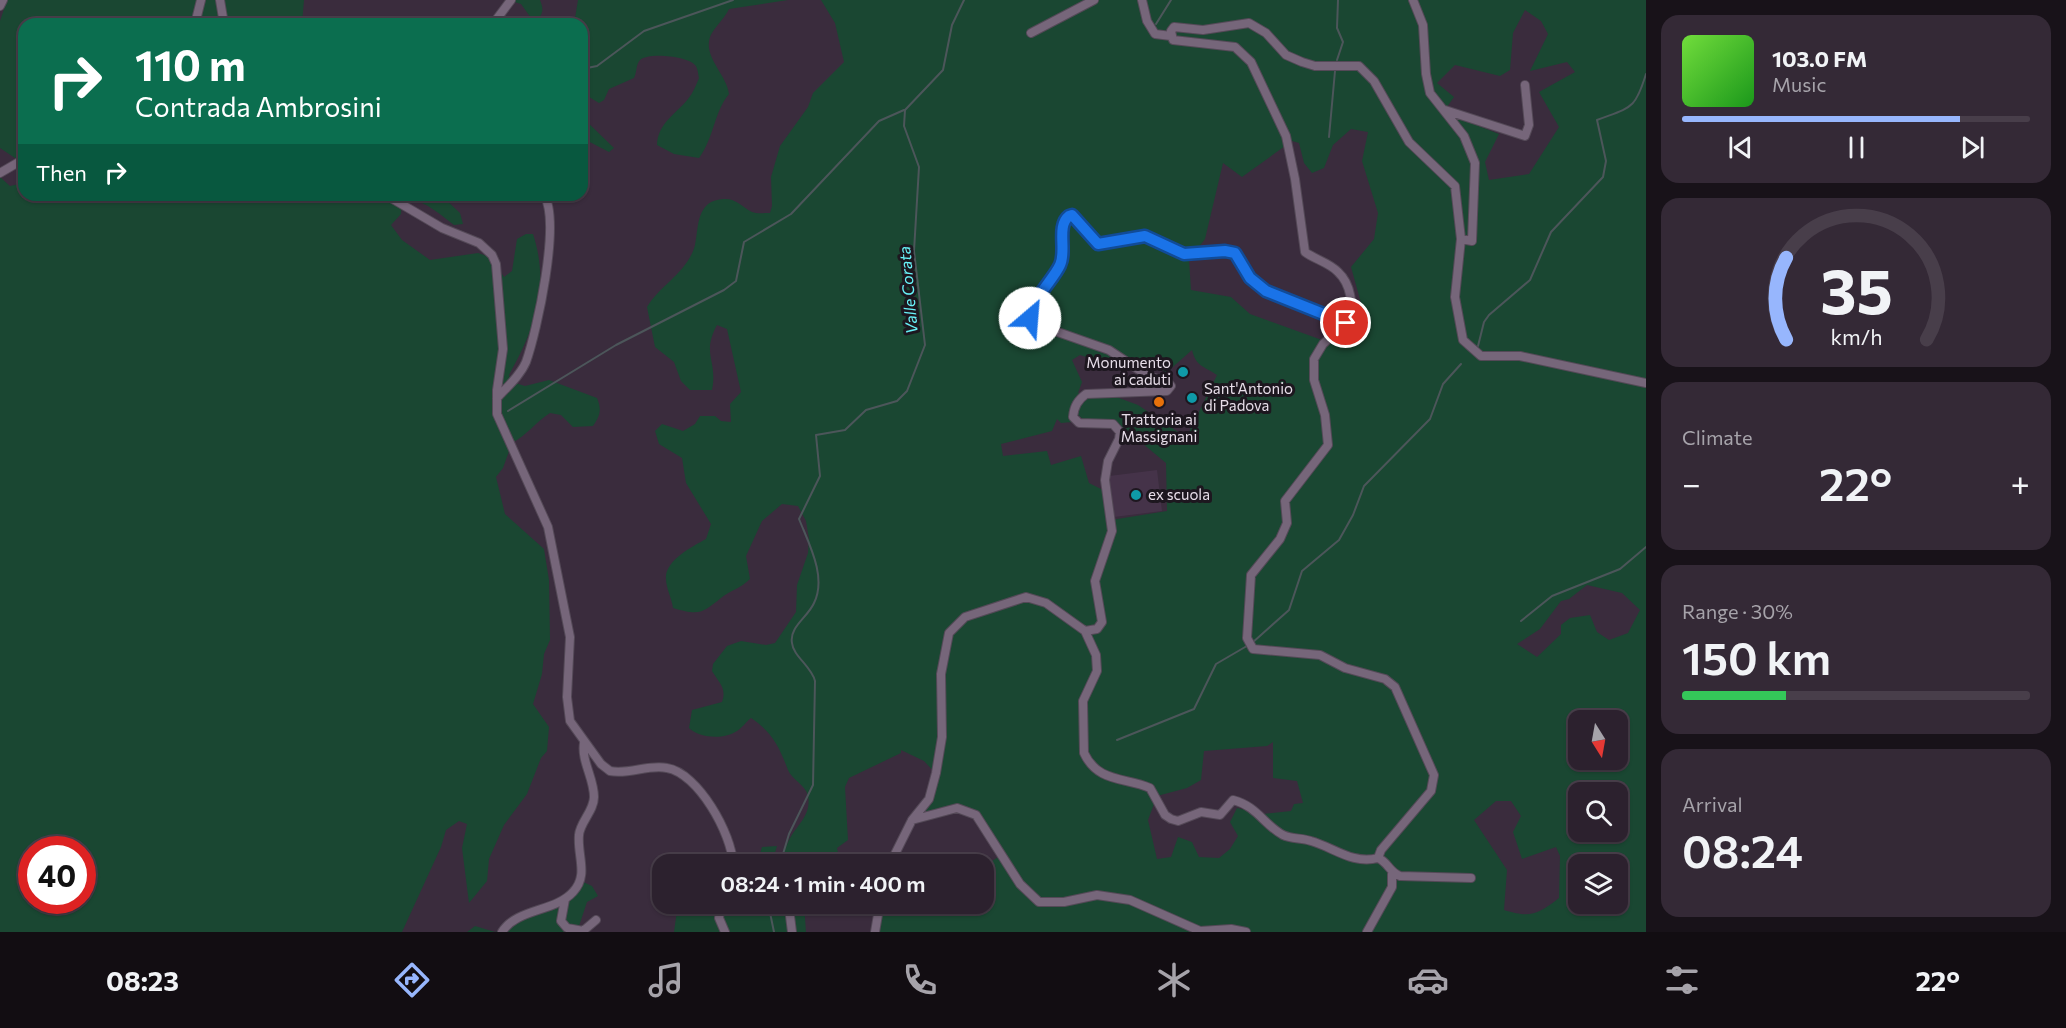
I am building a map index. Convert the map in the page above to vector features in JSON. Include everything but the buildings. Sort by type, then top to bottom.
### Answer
[{"type":"street","points":[[0,6],[3,0]]},
{"type":"street","points":[[196,18],[201,0]]},
{"type":"street","points":[[220,0],[223,18]]},
{"type":"street","points":[[498,18],[511,0]]},
{"type":"street","points":[[1030,33],[1094,0]]},
{"type":"street","points":[[1142,0],[1147,21],[1155,34],[1171,34]]},
{"type":"street","points":[[1413,0],[1422,25],[1430,93],[1464,136],[1475,163],[1472,241],[1461,239]]},
{"type":"street","points":[[1171,34],[1174,27],[1203,30],[1249,23],[1266,33],[1286,55],[1302,62],[1315,66],[1359,66],[1374,81],[1409,142],[1455,186],[1461,239],[1455,297],[1463,340],[1481,356],[1520,356],[1646,383]]},
{"type":"street","points":[[1171,34],[1178,43],[1199,42],[1235,47],[1251,62],[1286,136],[1295,179],[1305,252],[1338,270],[1346,283],[1352,311],[1349,322],[1323,344],[1314,359],[1314,380],[1325,415],[1328,445],[1286,501],[1287,523],[1280,538],[1251,576],[1248,639],[1253,648],[1273,652],[1320,655],[1345,668],[1385,679],[1395,687],[1434,775],[1431,791],[1381,850],[1378,858]]},
{"type":"street","points":[[1444,110],[1524,136],[1530,125],[1526,86]]},
{"type":"street","points":[[0,173],[18,162]]},
{"type":"street","points":[[396,201],[442,228],[479,243],[492,255],[498,271],[502,350],[497,398],[499,420],[548,527],[570,637],[568,715],[574,730],[610,771],[667,768],[684,777],[723,824],[732,854]]},
{"type":"street","points":[[497,398],[516,378],[525,363],[545,278],[551,235],[545,201]]},
{"type":"street","points":[[1085,631],[1098,629],[1102,622],[1095,580],[1112,531],[1105,480],[1108,461],[1120,432],[1113,424],[1079,423],[1073,417],[1074,409],[1078,400],[1086,394],[1167,391],[1171,386],[1168,382],[1148,376],[1110,350],[1032,323],[1030,313],[1061,264],[1065,219],[1069,216],[1076,217],[1092,240],[1098,244],[1145,236],[1184,254],[1225,251],[1235,253],[1250,278],[1266,291],[1346,323]]},
{"type":"street","points":[[895,854],[912,820],[929,799],[936,773],[942,737],[941,674],[949,633],[965,617],[1026,597],[1046,603],[1085,631],[1096,655],[1097,672],[1083,701],[1084,753],[1088,760],[1109,778],[1150,788],[1165,815],[1171,819],[1178,821],[1202,812],[1220,815],[1233,800],[1245,803],[1283,835],[1311,841],[1346,856],[1369,861],[1378,858],[1385,861],[1392,874],[1392,887],[1367,932]]},
{"type":"street","points":[[502,932],[513,922],[565,899],[573,892],[582,877],[579,833],[594,799],[583,752],[585,743]]},
{"type":"street","points":[[912,820],[957,808],[976,815],[1020,884],[1039,902],[1064,902],[1097,895],[1130,900],[1200,931],[1231,929],[1246,932]]},
{"type":"street","points":[[1392,874],[1471,878]]},
{"type":"street","points":[[565,899],[561,921],[567,928],[583,931],[596,920]]},
{"type":"street","points":[[720,914],[725,932]]},
{"type":"street","points":[[790,914],[792,932]]},
{"type":"street","points":[[875,932],[878,914]]},
{"type":"shaded area","points":[[1157,470],[1162,511],[1114,517],[1109,476]]},
{"type":"green space","points":[[7,0],[304,0],[302,18],[18,18],[18,160],[0,148],[0,21]]},
{"type":"green space","points":[[508,0],[540,0],[542,12],[539,18],[531,18],[521,4]]},
{"type":"green space","points":[[578,0],[788,0],[729,9],[711,34],[709,44],[712,59],[729,94],[699,158],[674,154],[657,145],[660,131],[690,97],[694,89],[699,78],[695,65],[685,59],[668,56],[644,58],[639,62],[634,78],[609,89],[604,100],[599,103],[588,97],[588,18],[575,18]]},
{"type":"green space","points":[[821,0],[1646,0],[1646,932],[878,932],[881,914],[994,914],[994,860],[1003,854],[979,814],[961,805],[925,812],[939,777],[924,761],[901,750],[901,753],[849,778],[845,787],[848,840],[837,848],[838,854],[783,854],[791,836],[805,815],[809,803],[806,792],[790,773],[770,734],[751,718],[739,730],[719,737],[705,736],[689,728],[692,710],[722,702],[723,689],[712,671],[713,664],[727,646],[741,641],[766,645],[775,643],[796,612],[797,585],[808,553],[809,539],[806,521],[798,506],[782,504],[762,521],[746,556],[750,579],[700,612],[673,608],[666,582],[667,572],[674,560],[706,539],[711,524],[686,483],[682,458],[659,444],[655,431],[662,424],[683,431],[695,424],[700,416],[715,416],[721,421],[731,422],[730,404],[741,392],[727,329],[717,325],[710,343],[712,390],[690,390],[681,381],[674,362],[655,347],[647,307],[680,271],[691,255],[700,216],[708,204],[728,199],[752,212],[770,213],[772,206],[771,177],[780,146],[808,107],[813,93],[844,62],[835,23]],"holes":[[[1525,10],[1541,21],[1548,34],[1530,71],[1567,62],[1575,72],[1539,92],[1559,127],[1529,174],[1489,180],[1485,162],[1499,134],[1456,117],[1447,107],[1454,97],[1437,83],[1455,65],[1500,76],[1510,70],[1513,33]],[[1351,129],[1368,132],[1362,161],[1378,213],[1374,239],[1351,267],[1361,303],[1361,318],[1322,340],[1250,314],[1231,297],[1191,290],[1189,260],[1205,239],[1223,163],[1242,177],[1292,141],[1299,143],[1304,163],[1312,173],[1324,168],[1333,145]],[[1192,350],[1198,363],[1217,375],[1188,434],[1181,434],[1138,405],[1111,395],[1078,393],[1082,382],[1072,360],[1080,355],[1117,367],[1123,357],[1152,361],[1166,373]],[[1076,413],[1085,421],[1113,419],[1166,463],[1167,511],[1111,520],[1109,493],[1089,483],[1081,456],[1051,465],[1047,451],[1003,456],[1001,444],[1052,431],[1057,419],[1061,423],[1072,422]],[[1587,585],[1622,593],[1640,610],[1628,633],[1609,640],[1597,632],[1590,615],[1570,618],[1561,625],[1561,634],[1537,657],[1517,644],[1540,629],[1561,601],[1569,599]],[[1273,742],[1273,778],[1297,781],[1303,803],[1294,804],[1291,811],[1263,814],[1237,808],[1230,822],[1238,836],[1230,849],[1219,858],[1199,857],[1192,842],[1178,837],[1171,857],[1157,859],[1148,820],[1157,796],[1187,788],[1201,780],[1204,751],[1267,746]],[[1496,801],[1511,801],[1521,816],[1513,832],[1522,859],[1556,847],[1560,856],[1559,898],[1533,913],[1520,914],[1504,910],[1507,870],[1474,820]]]},
{"type":"green space","points":[[588,123],[614,148],[609,152],[588,141]]},
{"type":"green space","points":[[0,177],[10,186],[18,184],[18,201],[402,201],[401,214],[391,225],[402,240],[430,260],[478,253],[490,257],[504,277],[512,271],[517,239],[526,234],[533,234],[540,272],[537,307],[526,341],[509,375],[512,382],[525,386],[549,380],[597,398],[599,416],[593,426],[573,427],[561,415],[550,413],[512,443],[503,468],[496,477],[505,514],[544,549],[549,580],[550,640],[544,654],[542,674],[533,704],[549,727],[547,751],[541,758],[527,794],[504,825],[489,859],[487,881],[469,903],[462,848],[467,824],[459,821],[446,830],[441,847],[402,932],[0,932]]},
{"type":"green space","points":[[417,201],[447,201],[460,213],[463,224],[454,225],[436,211]]},
{"type":"green space","points":[[777,846],[775,853],[760,854],[762,847]]},
{"type":"green space","points":[[581,881],[592,886],[598,896],[587,902],[577,932],[495,932],[509,928],[536,909],[560,901]]},
{"type":"green space","points":[[676,914],[805,914],[806,932],[674,932]]},
{"type":"green space","points":[[475,926],[495,932],[467,932]]},
{"type":"waterway","points":[[588,68],[597,66],[644,31],[733,0]]},
{"type":"waterway","name":"Valle Corata","points":[[783,854],[789,834],[813,785],[815,681],[793,648],[792,637],[796,627],[814,603],[819,582],[812,550],[799,519],[820,476],[816,435],[845,430],[866,410],[897,401],[907,391],[925,345],[914,251],[919,167],[904,126],[905,110],[943,70],[952,25],[964,0]]},
{"type":"waterway","points":[[1156,24],[1171,0]]},
{"type":"waterway","points":[[1337,60],[1343,42],[1337,28],[1338,0]]},
{"type":"waterway","points":[[1329,137],[1335,71]]},
{"type":"waterway","points":[[1478,346],[1484,322],[1489,315],[1530,280],[1551,232],[1603,177],[1606,161],[1597,120],[1630,106],[1635,101],[1646,74]]},
{"type":"waterway","points":[[508,411],[616,345],[724,290],[736,281],[744,242],[791,214],[879,121],[904,110]]},
{"type":"waterway","points":[[1117,740],[1194,709],[1216,664],[1252,643],[1289,610],[1302,571],[1339,540],[1353,515],[1364,486],[1430,419],[1443,384],[1461,364]]},
{"type":"waterway","points":[[1521,621],[1552,596],[1620,569],[1646,547]]},
{"type":"waterway","name":"Valle Corata","points":[[770,914],[774,932]]},
{"type":"place","name":"Monumento ai caduti","points":[[1183,372]]},
{"type":"place","name":"Sant'Antonio di Padova","points":[[1192,398]]},
{"type":"place","name":"Trattoria ai Massignani","points":[[1159,402]]},
{"type":"place","name":"ex scuola","points":[[1136,495]]},
{"type":"route","points":[[1030,318],[1034,305],[1061,264],[1064,247],[1063,223],[1072,215],[1081,222],[1092,240],[1098,244],[1145,236],[1184,254],[1225,251],[1235,253],[1250,278],[1266,291],[1346,323]]}]
